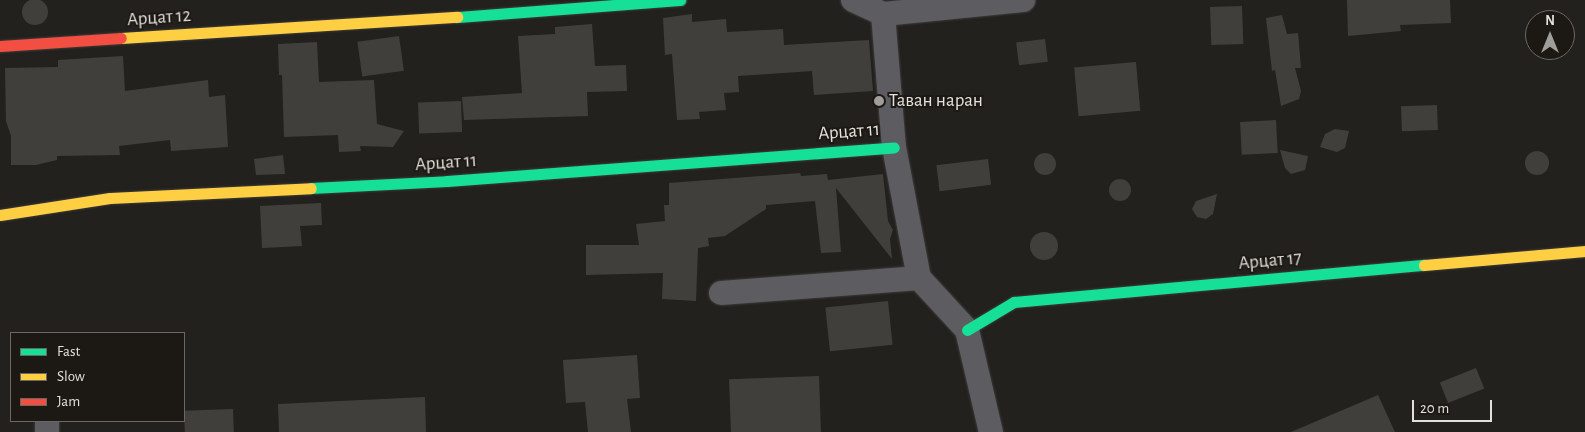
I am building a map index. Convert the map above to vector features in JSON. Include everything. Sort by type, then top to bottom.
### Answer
[{"type":"street","name":"Арцат 12","points":[[0,46],[618,7],[680,0]]},
{"type":"street","points":[[854,0],[883,14],[1023,0]]},
{"type":"street","points":[[883,14],[894,146],[919,278],[967,330],[990,432]]},
{"type":"street","name":"Арцат 11","points":[[0,215],[110,198],[446,181],[894,146]]},
{"type":"street","name":"Арцат 17","points":[[967,330],[1014,302],[1585,251]]},
{"type":"street","points":[[721,293],[919,278]]},
{"type":"building","points":[[35,-1],[44,3],[48,12],[44,21],[35,25],[26,21],[22,12],[26,3]]},
{"type":"building","points":[[1347,0],[1450,0],[1451,23],[1400,25],[1401,31],[1348,36]]},
{"type":"building","points":[[1242,6],[1243,44],[1211,45],[1210,7]]},
{"type":"building","points":[[692,14],[692,22],[726,19],[727,32],[783,29],[784,45],[869,40],[873,91],[814,95],[812,71],[738,76],[739,92],[724,93],[726,110],[699,112],[700,119],[677,120],[672,54],[665,55],[663,18]]},
{"type":"building","points":[[1282,15],[1287,34],[1298,33],[1301,68],[1295,68],[1301,91],[1299,99],[1281,106],[1275,70],[1272,71],[1266,18]]},
{"type":"building","points":[[592,24],[595,66],[626,65],[627,91],[587,92],[588,116],[464,120],[462,97],[522,93],[518,36],[555,34],[555,27]]},
{"type":"building","points":[[399,36],[404,71],[362,77],[357,42]]},
{"type":"building","points":[[1045,39],[1048,62],[1019,65],[1016,43]]},
{"type":"building","points":[[317,42],[319,82],[374,80],[377,124],[404,131],[393,147],[360,146],[361,151],[339,152],[338,135],[284,137],[282,75],[279,75],[278,44]]},
{"type":"building","points":[[123,56],[125,91],[208,80],[209,97],[225,95],[228,147],[171,151],[170,140],[119,146],[120,155],[57,156],[57,160],[36,165],[11,165],[11,136],[6,121],[5,68],[58,67],[58,60]]},
{"type":"building","points":[[1136,62],[1140,111],[1079,116],[1074,67]]},
{"type":"building","points":[[461,101],[462,132],[419,133],[418,103]]},
{"type":"building","points":[[1437,105],[1438,130],[1402,131],[1401,106]]},
{"type":"building","points":[[1276,120],[1278,153],[1242,155],[1240,122]]},
{"type":"building","points":[[1335,129],[1349,131],[1345,148],[1337,152],[1320,147],[1325,134]]},
{"type":"building","points":[[1280,150],[1308,156],[1305,170],[1291,174],[1285,168]]},
{"type":"building","points":[[1537,151],[1542,152],[1548,158],[1548,168],[1542,174],[1537,175],[1532,174],[1526,168],[1525,163],[1526,158],[1532,152]]},
{"type":"building","points":[[1041,153],[1049,153],[1056,160],[1056,168],[1049,175],[1041,175],[1034,168],[1034,160]]},
{"type":"building","points":[[283,155],[285,174],[256,175],[254,159]]},
{"type":"building","points":[[988,159],[991,185],[940,191],[936,165]]},
{"type":"building","points":[[800,173],[801,176],[827,174],[828,180],[883,174],[888,221],[893,230],[890,239],[892,259],[836,188],[841,252],[821,253],[815,201],[766,205],[766,209],[725,236],[708,238],[709,246],[698,248],[696,301],[662,299],[663,273],[586,275],[586,245],[639,245],[636,224],[665,221],[664,205],[669,205],[669,183]]},
{"type":"building","points":[[1120,179],[1128,182],[1131,190],[1128,198],[1120,201],[1112,198],[1109,190],[1112,182]]},
{"type":"building","points":[[1217,194],[1213,214],[1206,219],[1197,217],[1192,209],[1196,201]]},
{"type":"building","points":[[321,203],[322,225],[300,226],[302,246],[262,248],[260,206]]},
{"type":"building","points":[[1044,232],[1054,236],[1058,246],[1054,256],[1044,260],[1034,256],[1030,246],[1034,236]]},
{"type":"building","points":[[888,301],[893,345],[830,351],[825,308]]},
{"type":"building","points":[[637,355],[640,398],[627,399],[631,432],[588,432],[585,402],[566,403],[563,360]]},
{"type":"building","points":[[1476,368],[1484,388],[1448,403],[1440,383]]},
{"type":"building","points":[[819,376],[821,432],[731,432],[729,379]]},
{"type":"building","points":[[1378,395],[1395,432],[1291,432]]},
{"type":"building","points":[[425,397],[426,432],[279,432],[278,404]]},
{"type":"building","points":[[233,409],[234,432],[185,432],[185,411]]},
{"type":"traffic: fast","points":[[457,17],[680,0]]},
{"type":"traffic: fast","points":[[311,188],[447,181],[894,147]]},
{"type":"traffic: fast","points":[[967,330],[1014,302],[1424,265]]},
{"type":"traffic: slow","points":[[121,38],[457,17]]},
{"type":"traffic: slow","points":[[0,215],[110,198],[311,188]]},
{"type":"traffic: slow","points":[[1424,265],[1585,251]]},
{"type":"traffic: jam","points":[[0,46],[121,38]]},
{"type":"place","name":"Таван наран","points":[[879,101]]}]
